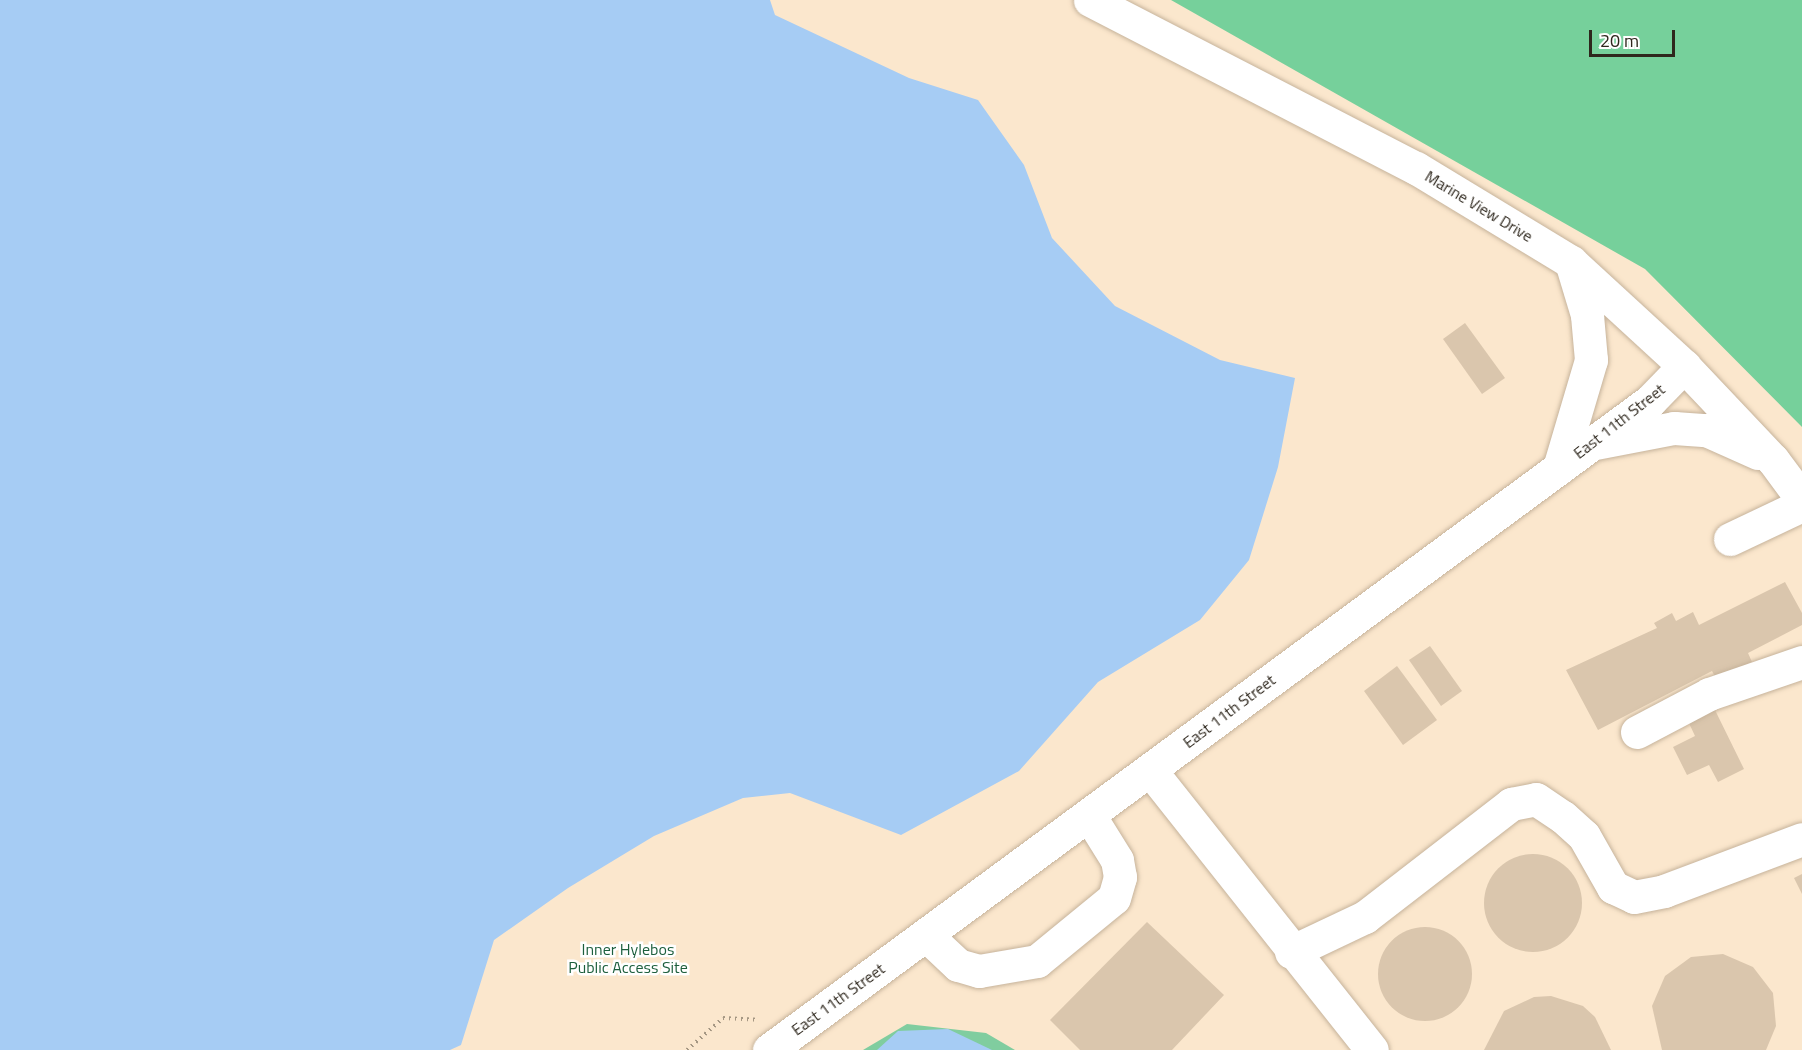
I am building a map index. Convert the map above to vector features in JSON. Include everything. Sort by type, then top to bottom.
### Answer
[{"type":"main road","name":"Marine View Drive","points":[[1090,0],[1416,168],[1571,262],[1684,366],[1773,460],[1802,499]]},
{"type":"main road","points":[[1558,468],[1591,360],[1587,315],[1571,262]]},
{"type":"main road","name":"East 11th Street","points":[[769,1050],[1650,400],[1684,366]]},
{"type":"main road","points":[[1590,444],[1661,428],[1706,430],[1773,460]]},
{"type":"main road","points":[[1730,539],[1802,505]]},
{"type":"main road","points":[[1637,732],[1709,694],[1802,662]]},
{"type":"main road","points":[[1150,770],[1291,952],[1372,1050]]},
{"type":"main road","points":[[1291,952],[1365,917],[1511,804],[1536,799],[1563,817],[1584,836],[1613,886],[1634,897],[1664,891],[1802,839]]},
{"type":"main road","points":[[926,935],[958,965],[979,972],[1037,961],[1114,898],[1120,877],[1117,860],[1089,815]]},
{"type":"path","points":[[687,1050],[723,1018],[806,1022]]},
{"type":"green space","points":[[1171,0],[1802,0],[1802,427],[1645,269]]},
{"type":"green space","points":[[907,1024],[986,1033],[1015,1050],[863,1050]]},
{"type":"water","points":[[0,0],[770,0],[775,15],[909,78],[978,100],[1024,165],[1052,238],[1115,306],[1220,360],[1295,378],[1278,467],[1249,560],[1200,620],[1098,682],[1019,771],[901,835],[790,793],[743,798],[654,836],[568,888],[494,940],[461,1045],[450,1050],[0,1050]]},
{"type":"water","points":[[948,1029],[992,1050],[877,1050],[898,1031]]},
{"type":"building","points":[[1465,323],[1505,378],[1482,394],[1443,339]]},
{"type":"building","points":[[1785,582],[1802,613],[1802,625],[1748,653],[1752,662],[1717,680],[1712,671],[1598,730],[1566,670],[1657,628],[1654,623],[1672,613],[1676,621],[1693,612],[1699,625]]},
{"type":"building","points":[[1430,646],[1462,691],[1441,706],[1409,660]]},
{"type":"building","points":[[1397,666],[1437,720],[1403,745],[1364,691]]},
{"type":"building","points":[[1714,708],[1744,769],[1718,782],[1709,765],[1687,775],[1673,747],[1695,736],[1688,721]]},
{"type":"building","points":[[1533,854],[1552,858],[1568,868],[1578,884],[1582,903],[1578,922],[1568,938],[1552,948],[1533,952],[1514,948],[1498,938],[1488,922],[1484,903],[1488,884],[1498,868],[1514,858]]},
{"type":"building","points":[[1802,874],[1802,894],[1794,878]]},
{"type":"building","points":[[1147,922],[1224,995],[1172,1050],[1080,1050],[1050,1020]]},
{"type":"building","points":[[1425,927],[1443,930],[1459,940],[1469,956],[1472,974],[1469,992],[1459,1008],[1443,1018],[1425,1021],[1407,1018],[1391,1008],[1381,992],[1378,974],[1381,956],[1391,940],[1407,930]]},
{"type":"building","points":[[1723,954],[1753,967],[1773,993],[1776,1026],[1766,1050],[1662,1050],[1652,1006],[1665,976],[1691,957]]},
{"type":"building","points":[[1551,996],[1583,1006],[1595,1017],[1611,1050],[1484,1050],[1504,1011],[1534,997]]},
{"type":"park label","name":"Inner Hylebos Public Access Site","points":[[628,958]]}]
